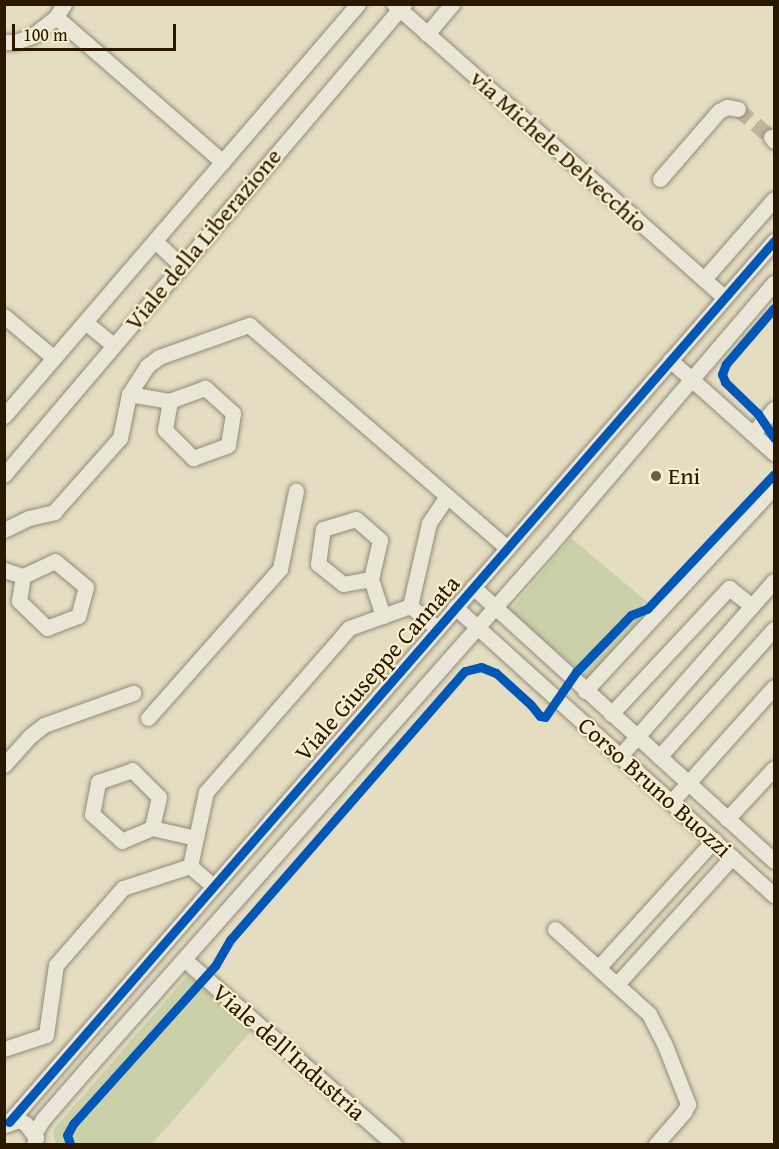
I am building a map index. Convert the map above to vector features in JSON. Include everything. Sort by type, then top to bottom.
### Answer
[{"type":"street","points":[[4,416],[358,4]]},
{"type":"street","points":[[427,34],[452,4]]},
{"type":"street","name":"via Michele Delvecchio","points":[[399,6],[427,34],[724,297]]},
{"type":"street","name":"Viale della Liberazione","points":[[4,475],[399,6]]},
{"type":"street","points":[[4,42],[15,42],[32,36],[61,10],[223,162]]},
{"type":"street","points":[[660,179],[719,111],[728,107],[738,109]]},
{"type":"street","points":[[704,279],[774,199]]},
{"type":"street","points":[[155,241],[181,265]]},
{"type":"street","name":"Viale Giuseppe Cannata","points":[[7,1124],[774,241]]},
{"type":"street","name":"Viale Giuseppe Cannata","points":[[7,1124],[19,1120],[26,1124],[35,1141],[82,1073],[496,607],[774,284]]},
{"type":"street","points":[[4,316],[54,358]]},
{"type":"street","points":[[85,322],[113,345]]},
{"type":"street","points":[[4,530],[29,518],[54,512],[120,438],[129,394],[136,379],[159,357],[249,325],[507,548]]},
{"type":"street","points":[[670,360],[693,378],[774,453]]},
{"type":"street","points":[[129,394],[170,401],[205,388],[233,412],[228,446],[193,458],[165,430],[170,401]]},
{"type":"street","points":[[753,433],[773,412]]},
{"type":"street","points":[[148,718],[280,569],[296,491]]},
{"type":"street","points":[[585,691],[772,493]]},
{"type":"street","points":[[410,606],[429,523],[447,496]]},
{"type":"street","points":[[371,579],[343,584],[318,564],[323,529],[356,519],[380,540],[371,579],[383,616]]},
{"type":"street","points":[[4,570],[23,576],[55,561],[86,587],[78,616],[47,628],[19,601],[23,576]]},
{"type":"street","points":[[621,756],[774,581]]},
{"type":"street","name":"Corso Bruno Buozzi","points":[[473,587],[774,861]]},
{"type":"street","points":[[611,714],[729,588],[752,606]]},
{"type":"street","points":[[190,866],[206,792],[349,628],[410,606]]},
{"type":"street","points":[[410,606],[437,628]]},
{"type":"street","name":"Corso Bruno Buozzi","points":[[455,607],[774,895]]},
{"type":"street","points":[[658,757],[774,628]]},
{"type":"street","points":[[671,802],[774,687]]},
{"type":"street","points":[[4,765],[30,736],[44,725],[133,693]]},
{"type":"street","points":[[728,819],[774,768]]},
{"type":"street","points":[[152,828],[159,797],[132,770],[98,782],[92,814],[122,841],[152,828],[196,838]]},
{"type":"street","points":[[598,968],[714,840]]},
{"type":"street","points":[[617,984],[732,857]]},
{"type":"street","points":[[190,866],[213,886]]},
{"type":"street","points":[[46,1035],[56,965],[123,888],[190,866]]},
{"type":"street","points":[[555,929],[649,1014],[664,1043],[688,1104],[656,1144]]},
{"type":"street","name":"Viale dell'Industria","points":[[184,959],[394,1144]]},
{"type":"street","points":[[4,1049],[46,1035]]},
{"type":"street","points":[[46,1035],[68,1053]]},
{"type":"green space","points":[[571,538],[657,610],[595,684],[509,612]]},
{"type":"green space","points":[[188,975],[251,1031],[152,1144],[56,1144],[53,1134],[55,1128]]},
{"type":"tunnel","points":[[738,109],[771,137]]},
{"type":"cycle path","points":[[9,1122],[774,241]]},
{"type":"cycle path","points":[[774,308],[726,364],[722,374],[725,382],[758,414],[774,438]]},
{"type":"cycle path","points":[[70,1144],[67,1135],[73,1124],[215,966],[230,940],[465,671],[481,667],[496,673],[540,716],[545,717],[576,672],[631,615],[647,609],[774,474]]},
{"type":"place","name":"Eni","points":[[656,476]]}]
